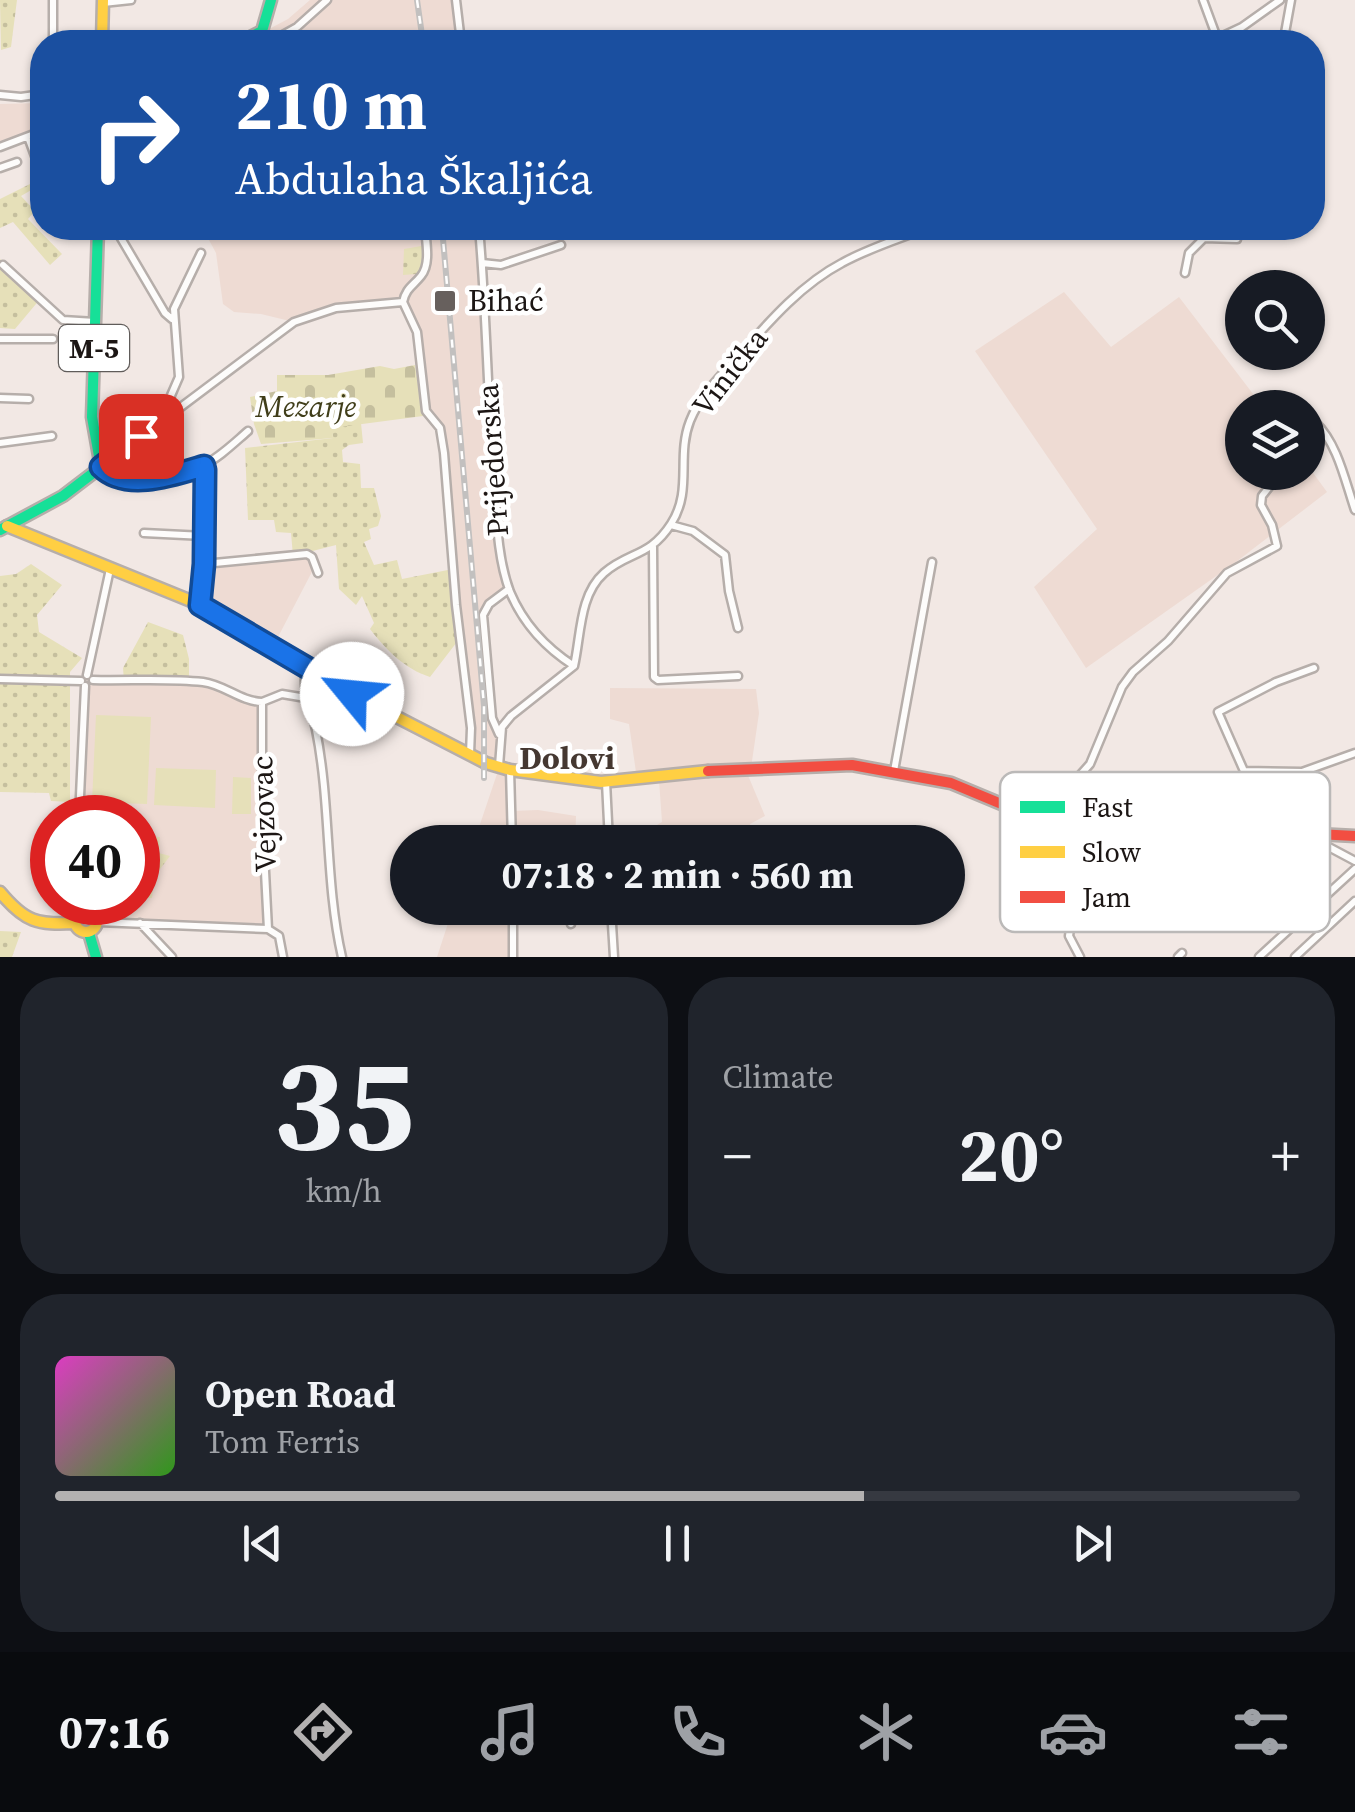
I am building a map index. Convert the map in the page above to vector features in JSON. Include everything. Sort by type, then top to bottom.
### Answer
[{"type":"street","points":[[53,0],[53,30]]},
{"type":"street","points":[[103,30],[104,2],[131,0]]},
{"type":"street","points":[[262,30],[271,0]]},
{"type":"street","points":[[291,30],[327,0]]},
{"type":"street","points":[[456,0],[460,30]]},
{"type":"street","points":[[1203,0],[1210,30]]},
{"type":"street","points":[[1235,30],[1280,0]]},
{"type":"street","points":[[1286,30],[1290,0]]},
{"type":"street","points":[[0,95],[30,94]]},
{"type":"street","points":[[0,147],[28,138],[30,143]]},
{"type":"street","points":[[0,168],[17,162]]},
{"type":"street","name":"M-5","points":[[98,240],[92,417],[101,467]]},
{"type":"street","points":[[122,240],[164,313],[173,320]]},
{"type":"street","points":[[425,240],[426,266],[405,292],[403,302],[417,332],[426,411],[440,428],[444,453],[471,728],[470,754]]},
{"type":"street","name":"Prijedorska","points":[[480,240],[498,526],[509,590],[545,644],[574,666]]},
{"type":"street","name":"Vinička","points":[[574,666],[583,615],[598,580],[617,564],[653,546],[670,524],[684,495],[688,430],[713,384],[768,324],[825,273],[900,240]]},
{"type":"street","points":[[1185,273],[1190,254],[1202,240]]},
{"type":"street","points":[[482,263],[501,266],[561,245]]},
{"type":"street","points":[[172,412],[169,400],[179,377],[173,320],[180,291],[201,253]]},
{"type":"street","points":[[3,265],[63,320],[95,322]]},
{"type":"street","points":[[4,528],[63,496],[294,322],[336,308],[403,302]]},
{"type":"street","points":[[0,339],[53,339]]},
{"type":"street","points":[[0,398],[29,399]]},
{"type":"street","points":[[101,467],[115,478],[170,476],[204,466],[248,431]]},
{"type":"street","points":[[0,443],[52,436]]},
{"type":"street","points":[[1325,439],[1345,473],[1355,510]]},
{"type":"street","points":[[200,605],[204,466]]},
{"type":"street","points":[[1083,772],[1127,680],[1168,641],[1228,573],[1276,546],[1272,525],[1261,504],[1267,490]]},
{"type":"street","points":[[670,524],[693,531],[725,555],[738,628]]},
{"type":"street","points":[[4,528],[200,605],[306,669],[504,769],[606,782],[764,767],[852,766],[951,782],[1000,803]]},
{"type":"street","points":[[144,533],[204,536]]},
{"type":"street","points":[[653,546],[654,677],[658,680],[738,676]]},
{"type":"street","points":[[204,564],[307,554],[318,573]]},
{"type":"street","points":[[894,771],[932,562]]},
{"type":"street","points":[[80,795],[87,681],[110,569]]},
{"type":"street","points":[[509,590],[489,604],[484,615],[492,718],[499,734],[510,825]]},
{"type":"street","points":[[499,734],[511,716],[574,666]]},
{"type":"street","points":[[1314,668],[1276,682],[1218,712],[1244,772],[1302,772],[1355,753]]},
{"type":"street","points":[[306,669],[306,698],[324,769],[342,957]]},
{"type":"street","points":[[0,679],[204,682],[244,700],[262,702],[282,694],[306,698]]},
{"type":"street","name":"Vejzovac","points":[[262,702],[268,929]]},
{"type":"street","points":[[606,782],[607,825]]},
{"type":"street","points":[[1350,836],[1331,847],[1355,861]]},
{"type":"street","points":[[1330,893],[1355,870]]},
{"type":"street","points":[[0,892],[30,922]]},
{"type":"street","points":[[1330,924],[1355,901]]},
{"type":"street","points":[[160,924],[268,929],[278,936],[283,957]]},
{"type":"street","points":[[77,925],[81,932],[89,932],[97,925]]},
{"type":"street","points":[[142,925],[172,957]]},
{"type":"street","points":[[513,925],[513,957]]},
{"type":"street","points":[[612,925],[614,957]]},
{"type":"street","points":[[89,932],[96,957]]},
{"type":"street","points":[[1069,932],[1080,957]]},
{"type":"street","points":[[1259,957],[1287,932]]},
{"type":"street","points":[[1295,957],[1322,932]]},
{"type":"shaded area","points":[[310,0],[455,0],[459,30],[258,30],[288,19]]},
{"type":"shaded area","points":[[30,103],[30,136],[0,147],[0,104]]},
{"type":"shaded area","points":[[209,240],[480,240],[496,512],[509,589],[484,611],[492,718],[499,734],[499,767],[510,770],[512,811],[538,810],[576,816],[576,825],[480,825],[499,768],[470,754],[472,740],[440,428],[429,415],[417,332],[403,302],[352,306],[294,322],[234,312],[223,304],[216,253]]},
{"type":"shaded area","points":[[1064,292],[1111,347],[1179,297],[1225,357],[1225,370],[1235,370],[1250,390],[1225,390],[1225,490],[1327,492],[1086,668],[1034,587],[1097,529],[975,351]]},
{"type":"shaded area","points":[[307,554],[315,566],[278,637],[267,631],[260,640],[201,605],[204,564]]},
{"type":"shaded area","points":[[87,680],[204,682],[262,702],[268,929],[160,924],[160,795],[80,795]]},
{"type":"shaded area","points":[[610,688],[756,689],[759,713],[751,768],[637,779],[629,724],[610,719]]},
{"type":"shaded area","points":[[747,773],[765,816],[750,825],[657,825],[662,822],[659,780]]},
{"type":"shaded area","points":[[447,925],[513,925],[513,957],[437,957]]},
{"type":"green space","points":[[0,0],[17,0],[11,47],[1,50]]},
{"type":"green space","points":[[30,184],[30,191],[21,196],[30,206],[30,240],[48,240],[62,254],[50,265],[13,222],[0,228],[0,199]]},
{"type":"green space","points":[[427,245],[429,273],[403,275],[404,249]]},
{"type":"green space","points":[[0,259],[41,298],[15,329],[0,328]]},
{"type":"green space","name":"Mezarje","points":[[415,365],[423,416],[332,428],[333,438],[261,444],[250,397],[277,391],[277,375],[328,375],[380,366],[394,369]]},
{"type":"green space","points":[[361,423],[363,443],[342,450],[343,462],[360,464],[361,488],[374,488],[381,516],[378,526],[369,529],[371,539],[364,542],[374,565],[397,560],[402,579],[453,569],[460,638],[430,677],[404,664],[376,637],[370,629],[374,623],[362,596],[356,605],[339,589],[336,545],[293,556],[291,533],[276,532],[274,520],[248,520],[245,448],[333,438],[331,428]]},
{"type":"green space","points":[[31,564],[62,585],[37,615],[39,632],[82,658],[70,672],[70,795],[0,792],[0,576],[16,574]]},
{"type":"green space","points":[[148,622],[183,635],[189,659],[189,684],[124,681],[123,668]]},
{"type":"green space","points":[[96,715],[151,717],[147,795],[92,795]]},
{"type":"green space","points":[[156,768],[216,770],[215,808],[160,805],[160,795],[155,795]]},
{"type":"green space","points":[[233,777],[251,778],[251,814],[232,814]]},
{"type":"green space","points":[[160,853],[170,856],[160,869]]},
{"type":"green space","points":[[0,931],[21,932],[12,957],[0,957]]},
{"type":"railway","points":[[417,0],[421,30]]},
{"type":"railway","points":[[443,240],[484,706],[484,778]]},
{"type":"traffic: fast","points":[[262,30],[271,0]]},
{"type":"traffic: fast","points":[[0,530],[63,496],[101,467],[92,417],[98,240]]},
{"type":"traffic: fast","points":[[89,933],[96,957]]},
{"type":"traffic: slow","points":[[102,30],[103,0]]},
{"type":"traffic: slow","points":[[7,526],[201,605],[321,678],[486,763],[601,782],[708,771]]},
{"type":"traffic: slow","points":[[0,892],[30,918]]},
{"type":"traffic: slow","points":[[86,910],[94,913],[97,921],[94,929],[86,932],[78,929],[75,921],[78,913],[86,910]]},
{"type":"traffic: jam","points":[[708,771],[852,765],[951,783],[1000,803]]},
{"type":"traffic: jam","points":[[1330,835],[1355,836]]},
{"type":"place","name":"Bihać","points":[[445,301]]},
{"type":"district","name":"Dolovi","points":[[567,758]]},
{"type":"route","points":[[141,436],[101,467],[108,475],[157,478],[204,466],[200,605],[352,694]]}]
